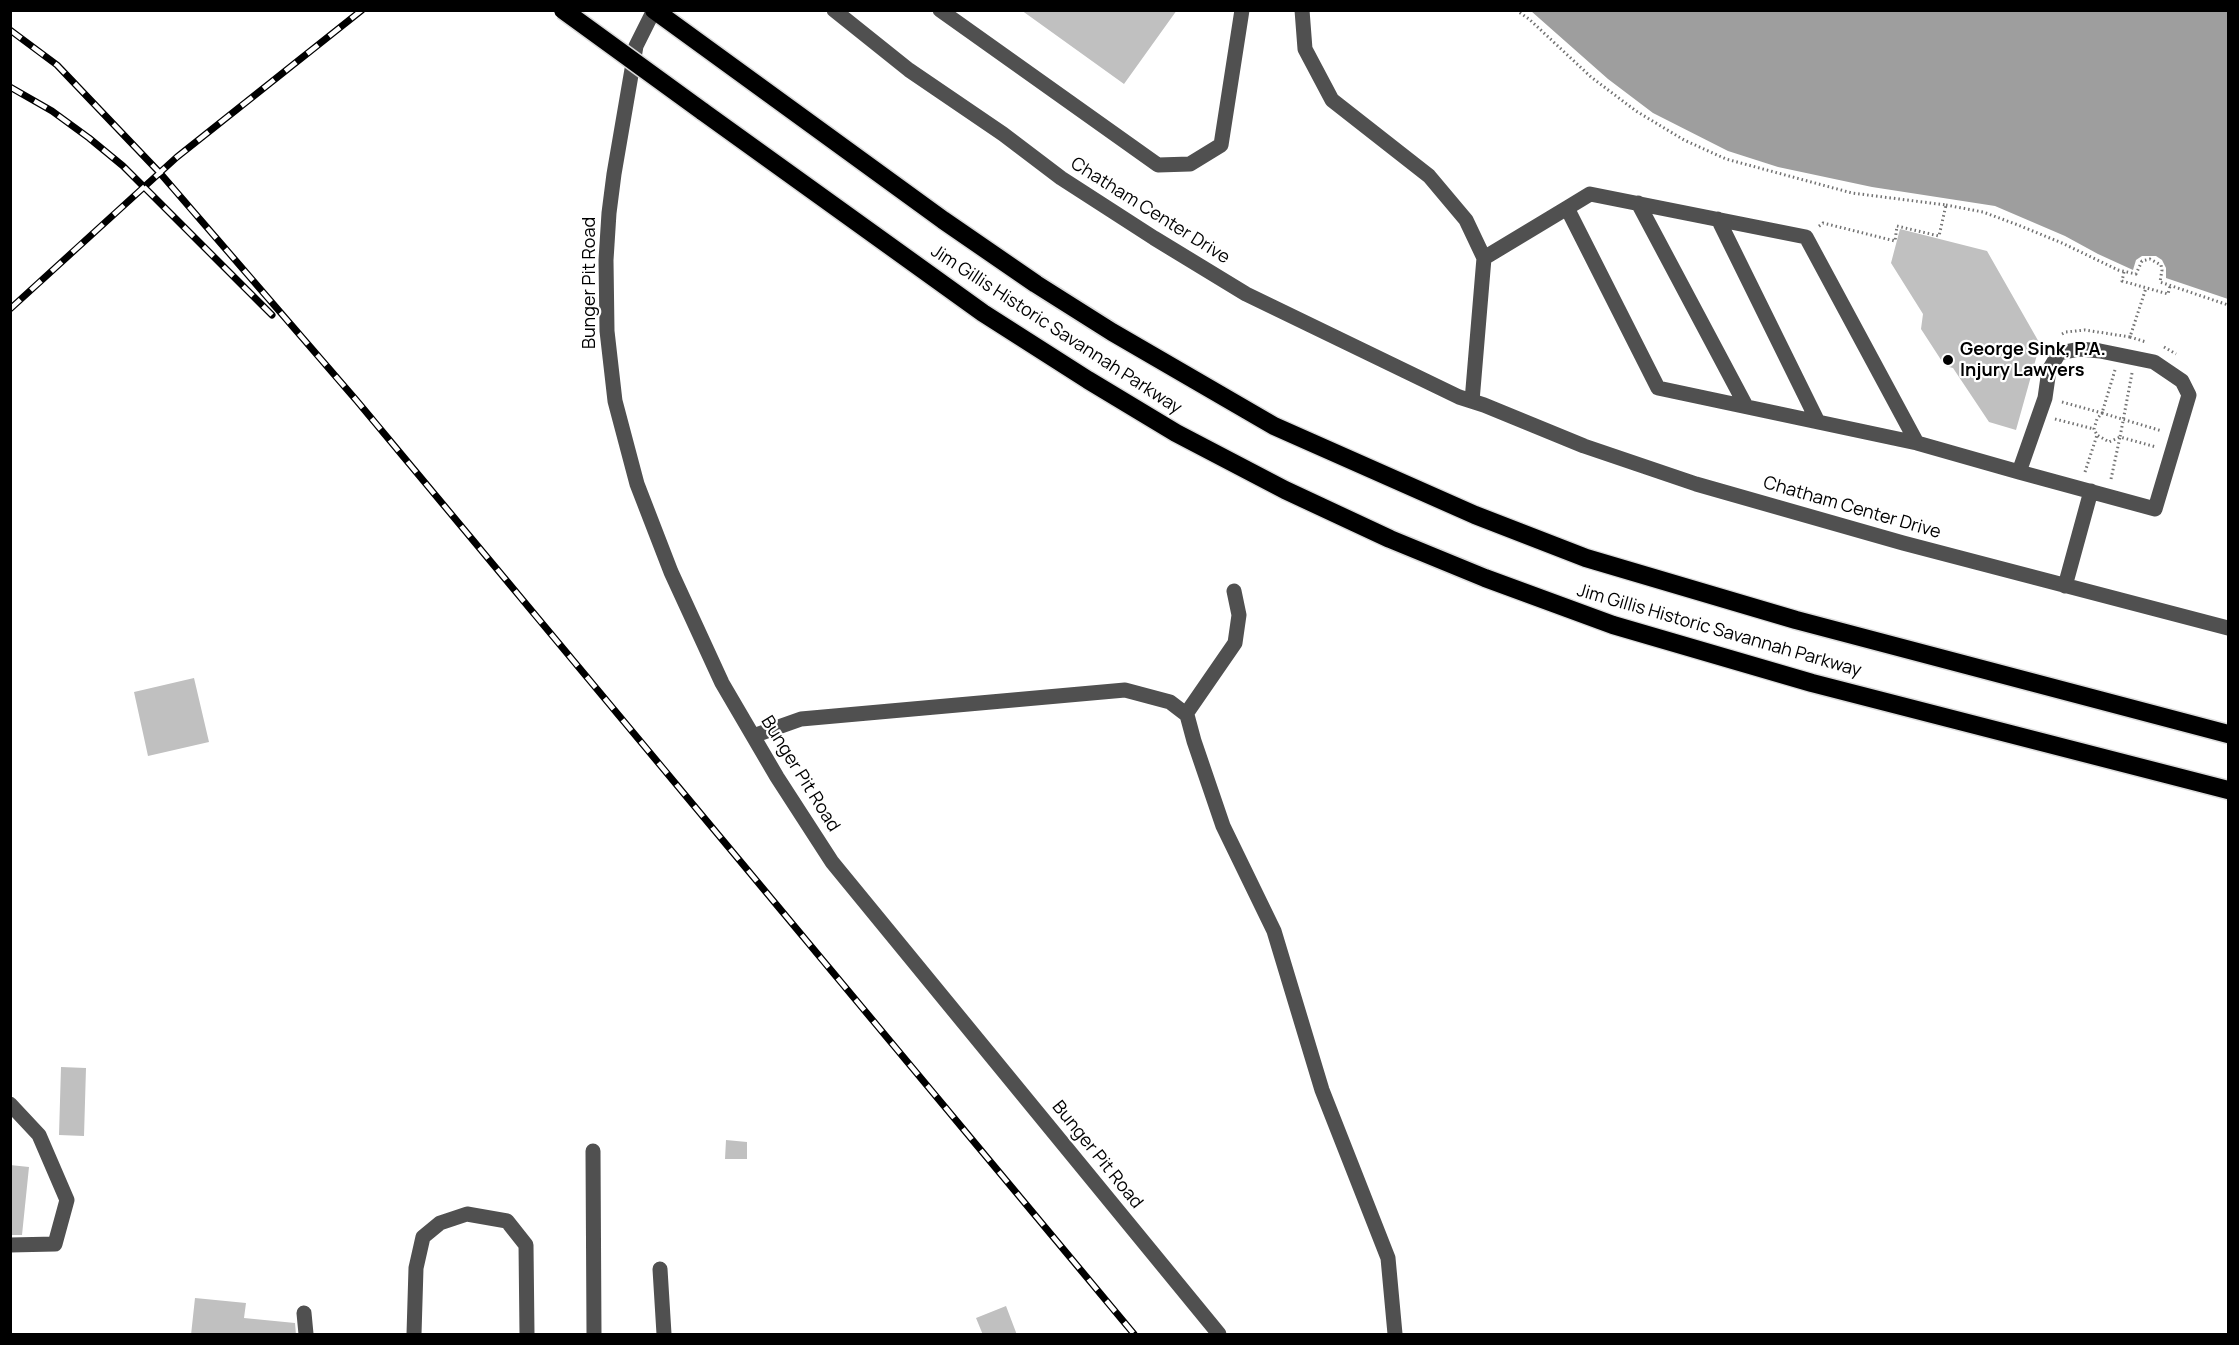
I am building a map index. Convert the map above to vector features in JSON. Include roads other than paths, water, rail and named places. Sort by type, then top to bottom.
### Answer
[{"type":"highway","name":"Jim Gillis Historic Savannah Parkway","points":[[562,10],[983,313],[1088,381],[1176,433],[1285,490],[1390,539],[1485,578],[1613,625],[1812,683],[2229,790]]},
{"type":"highway","name":"Jim Gillis Historic Savannah Parkway","points":[[654,10],[943,220],[1036,284],[1112,332],[1274,426],[1475,515],[1586,558],[1796,620],[2229,734]]},
{"type":"street","name":"Bunger Pit Road","points":[[654,10],[636,46],[622,121],[609,213],[606,260],[607,331],[615,401],[637,484],[671,572],[722,682],[832,862],[1219,1335]]},
{"type":"street","name":"Chatham Center Drive","points":[[834,10],[909,70],[1003,134],[1061,178],[1154,238],[1246,294],[1459,397],[1584,446],[1696,484],[1903,543],[2229,628]]},
{"type":"street","points":[[940,10],[1158,165],[1190,164],[1221,145],[1242,10]]},
{"type":"street","points":[[1302,10],[1305,49],[1332,100],[1429,176],[1466,220],[1484,258],[1472,401]]},
{"type":"street","points":[[1484,258],[1590,194],[1806,237],[1917,443]]},
{"type":"street","points":[[1638,203],[1746,406]]},
{"type":"street","points":[[1567,208],[1658,388],[1917,443],[2019,472],[2155,509],[2189,395],[2182,381],[2154,363],[2135,358],[2080,349],[2059,353],[2049,370],[2045,398],[2019,472]]},
{"type":"street","points":[[1718,219],[1818,422]]},
{"type":"street","points":[[2065,586],[2086,490]]},
{"type":"street","points":[[1186,714],[1235,643],[1239,615],[1234,591]]},
{"type":"street","points":[[753,736],[801,719],[1125,690],[1170,702],[1186,714],[1223,826],[1274,931],[1322,1090],[1388,1258],[1395,1335]]},
{"type":"street","points":[[10,1104],[39,1135],[67,1200],[54,1244],[10,1245]]},
{"type":"street","points":[[592,1151],[594,1335]]},
{"type":"street","points":[[414,1335],[416,1268],[423,1237],[440,1223],[467,1214],[507,1221],[526,1245],[527,1335]]},
{"type":"street","points":[[660,1269],[664,1335]]},
{"type":"street","points":[[304,1313],[306,1335]]},
{"type":"railway","points":[[10,309],[177,157],[362,10]]},
{"type":"railway","points":[[10,30],[57,65],[160,173],[357,401],[1134,1334]]},
{"type":"railway","points":[[10,87],[52,111],[123,166],[272,315]]},
{"type":"place","name":"George Sink, P.A. Injury Lawyers","points":[[1948,360]]}]
